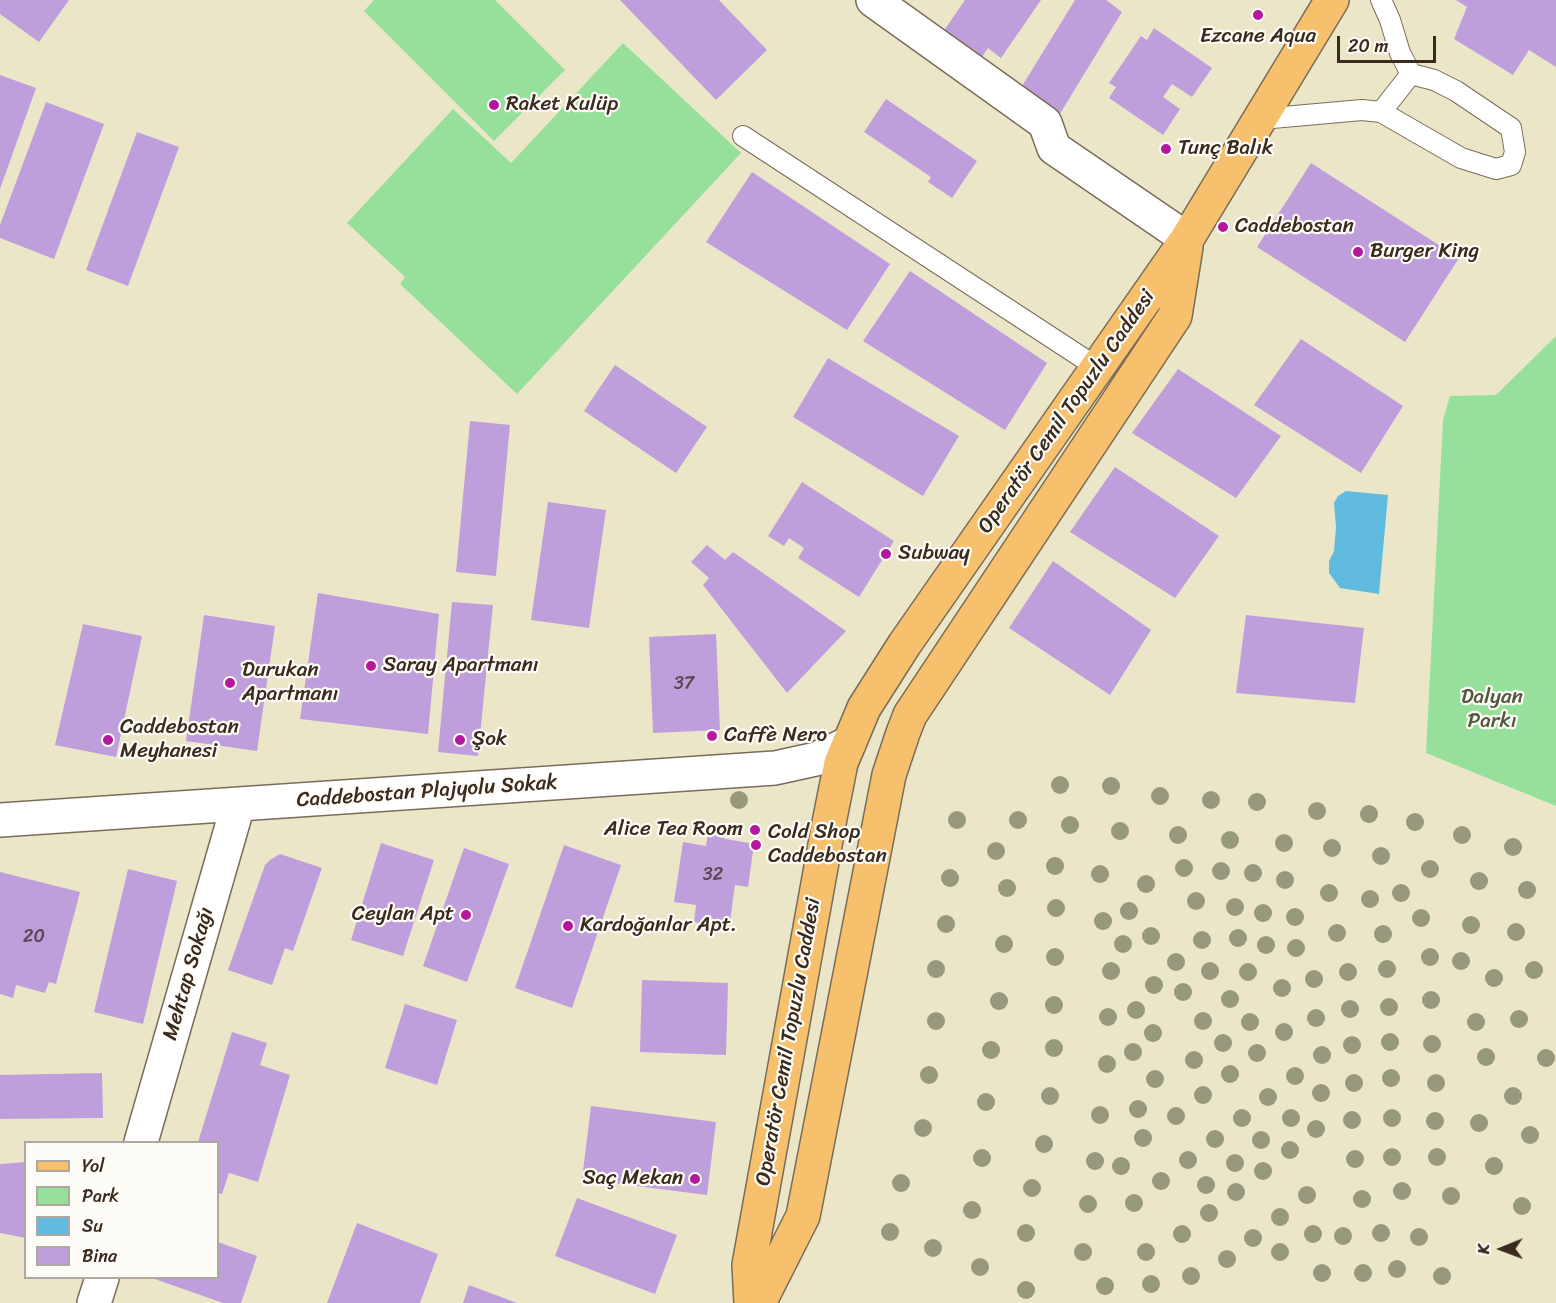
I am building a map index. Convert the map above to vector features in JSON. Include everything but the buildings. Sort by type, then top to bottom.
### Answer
[{"type":"main road","name":"Operatör Cemil Topuzlu Caddesi","points":[[751,1303],[749,1265],[829,823],[841,763],[864,708],[904,645],[1187,239],[1332,0]]},
{"type":"main road","name":"Operatör Cemil Topuzlu Caddesi","points":[[759,1303],[803,1216],[889,776],[910,715],[1175,316],[1187,239]]},
{"type":"street","points":[[873,0],[1045,123],[1054,148],[1187,239]]},
{"type":"street","name":"Caddebostan Plajyolu Sokak","points":[[0,820],[775,768],[816,759],[849,744]]},
{"type":"street","name":"Mehtap Sokağı","points":[[142,1141],[237,805]]},
{"type":"street","points":[[94,1303],[102,1279]]},
{"type":"lane","points":[[1261,119],[1362,110],[1381,112],[1461,158],[1496,169],[1511,165],[1515,152],[1511,128],[1456,91],[1434,80],[1411,74],[1400,53],[1381,0]]},
{"type":"lane","points":[[1381,112],[1411,74]]},
{"type":"lane","points":[[743,136],[1098,368]]},
{"type":"green space","name":"Raket Kulüp","points":[[374,0],[495,0],[565,70],[494,141],[364,11]]},
{"type":"green space","points":[[623,43],[741,153],[517,394],[400,284],[405,277],[347,223],[453,109],[511,163]]},
{"type":"green space","name":"Dalyan Parkı","points":[[1556,336],[1556,806],[1426,753],[1443,420],[1450,396],[1496,395]]},
{"type":"water","points":[[1346,491],[1388,495],[1379,594],[1340,588],[1329,573],[1329,561],[1334,551],[1336,527],[1334,503],[1338,496]]},
{"type":"place","name":"Ezcane Aqua","points":[[1258,15]]},
{"type":"place","name":"Raket Kulüp","points":[[494,105]]},
{"type":"place","name":"Tunç Balık","points":[[1166,149]]},
{"type":"place","name":"Caddebostan","points":[[1223,227]]},
{"type":"place","name":"Burger King","points":[[1358,252]]},
{"type":"place","name":"Subway","points":[[886,554]]},
{"type":"place","name":"Saray Apartmanı","points":[[371,666]]},
{"type":"place","name":"Durukan Apartmanı","points":[[230,683]]},
{"type":"place","name":"Caffè Nero","points":[[712,736]]},
{"type":"place","name":"Caddebostan Meyhanesi","points":[[108,740]]},
{"type":"place","name":"Şok","points":[[460,740]]},
{"type":"place","name":"Alice Tea Room","points":[[755,830]]},
{"type":"place","name":"Cold Shop Caddebostan","points":[[756,845]]},
{"type":"place","name":"Ceylan Apt","points":[[466,915]]},
{"type":"place","name":"Kardoğanlar Apt.","points":[[568,926]]},
{"type":"place","name":"Saç Mekan","points":[[695,1179]]}]
